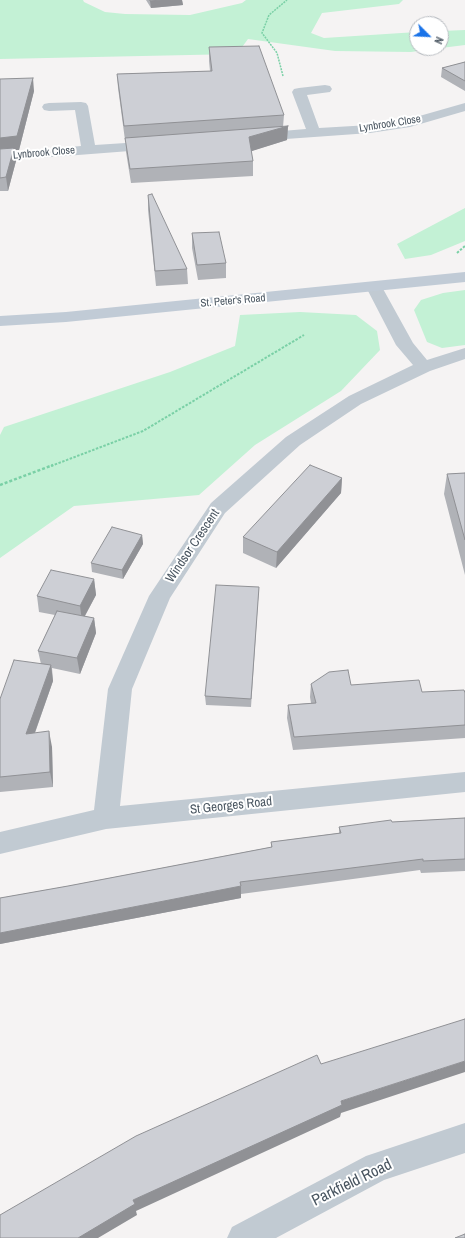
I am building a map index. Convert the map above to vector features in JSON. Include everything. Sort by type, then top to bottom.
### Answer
[{"type":"street","points":[[314,133],[299,92],[325,89]]},
{"type":"street","name":"Lynbrook Close","points":[[49,107],[81,106],[89,149]]},
{"type":"street","name":"Lynbrook Close","points":[[242,139],[370,129],[410,123],[465,107]]},
{"type":"street","name":"Lynbrook Close","points":[[0,157],[89,149],[172,144]]},
{"type":"street","name":"St. Peter's Road","points":[[0,321],[82,315],[374,288],[465,276]]},
{"type":"street","points":[[374,288],[405,345],[424,367]]},
{"type":"street","name":"Windsor Crescent","points":[[106,818],[120,689],[160,596],[218,508],[299,437],[355,400],[424,367],[465,352]]},
{"type":"street","name":"St Georges Road","points":[[0,843],[106,818],[465,782]]},
{"type":"street","name":"Parkfield Road","points":[[243,1238],[377,1167],[465,1138]]},
{"type":"path","points":[[287,0],[269,15],[262,33],[277,53],[286,85],[299,92]]},
{"type":"path","points":[[455,254],[465,246]]},
{"type":"path","points":[[0,485],[143,431],[304,335]]},
{"type":"green space","points":[[0,0],[83,0],[84,2],[105,12],[125,14],[190,15],[242,3],[246,0],[403,0],[399,4],[322,13],[311,33],[324,38],[409,33],[409,52],[335,51],[248,39],[237,54],[0,59]]},
{"type":"green space","points":[[465,30],[465,45],[449,47],[449,31]]},
{"type":"green space","points":[[465,208],[465,241],[431,255],[405,259],[397,244]]},
{"type":"green space","points":[[465,290],[465,345],[442,348],[427,342],[414,310],[421,300],[443,293]]},
{"type":"green space","points":[[300,312],[356,315],[377,331],[380,350],[341,391],[255,445],[199,495],[74,506],[0,558],[0,435],[4,427],[170,372],[235,346],[240,315]]},
{"type":"building","points":[[259,46],[284,115],[124,126],[117,74],[212,71],[209,47]]},
{"type":"building","points":[[465,62],[465,81],[442,68]]},
{"type":"building","points":[[33,78],[17,136],[0,138],[0,79]]},
{"type":"building","points":[[288,126],[249,137],[253,161],[130,169],[125,138]]},
{"type":"building","points":[[14,148],[6,177],[0,178],[0,149]]},
{"type":"building","points":[[152,194],[187,269],[155,271],[148,195]]},
{"type":"building","points":[[219,232],[226,263],[197,265],[192,233]]},
{"type":"building","points":[[310,465],[342,478],[277,552],[243,537]]},
{"type":"building","points":[[465,473],[465,540],[447,474]]},
{"type":"building","points":[[112,527],[142,535],[122,570],[91,563]]},
{"type":"building","points":[[51,570],[94,579],[80,606],[37,596]]},
{"type":"building","points":[[216,585],[259,587],[251,699],[205,696]]},
{"type":"building","points":[[57,611],[94,618],[77,658],[38,651]]},
{"type":"building","points":[[14,660],[51,665],[26,734],[49,731],[50,772],[0,777],[0,699]]},
{"type":"building","points":[[348,670],[351,685],[419,680],[422,692],[464,690],[465,725],[294,737],[288,705],[316,703],[311,684],[329,672]]},
{"type":"building","points":[[465,818],[465,859],[423,861],[423,859],[240,882],[241,886],[0,933],[0,898],[272,847],[271,842],[341,833],[339,827],[391,820],[392,822]]},
{"type":"building","points":[[465,1019],[465,1061],[341,1101],[342,1105],[133,1200],[135,1204],[78,1238],[0,1238],[0,1215],[136,1136],[317,1055],[321,1064]]},
{"type":"building","points":[[465,1234],[465,1238],[455,1238]]}]
